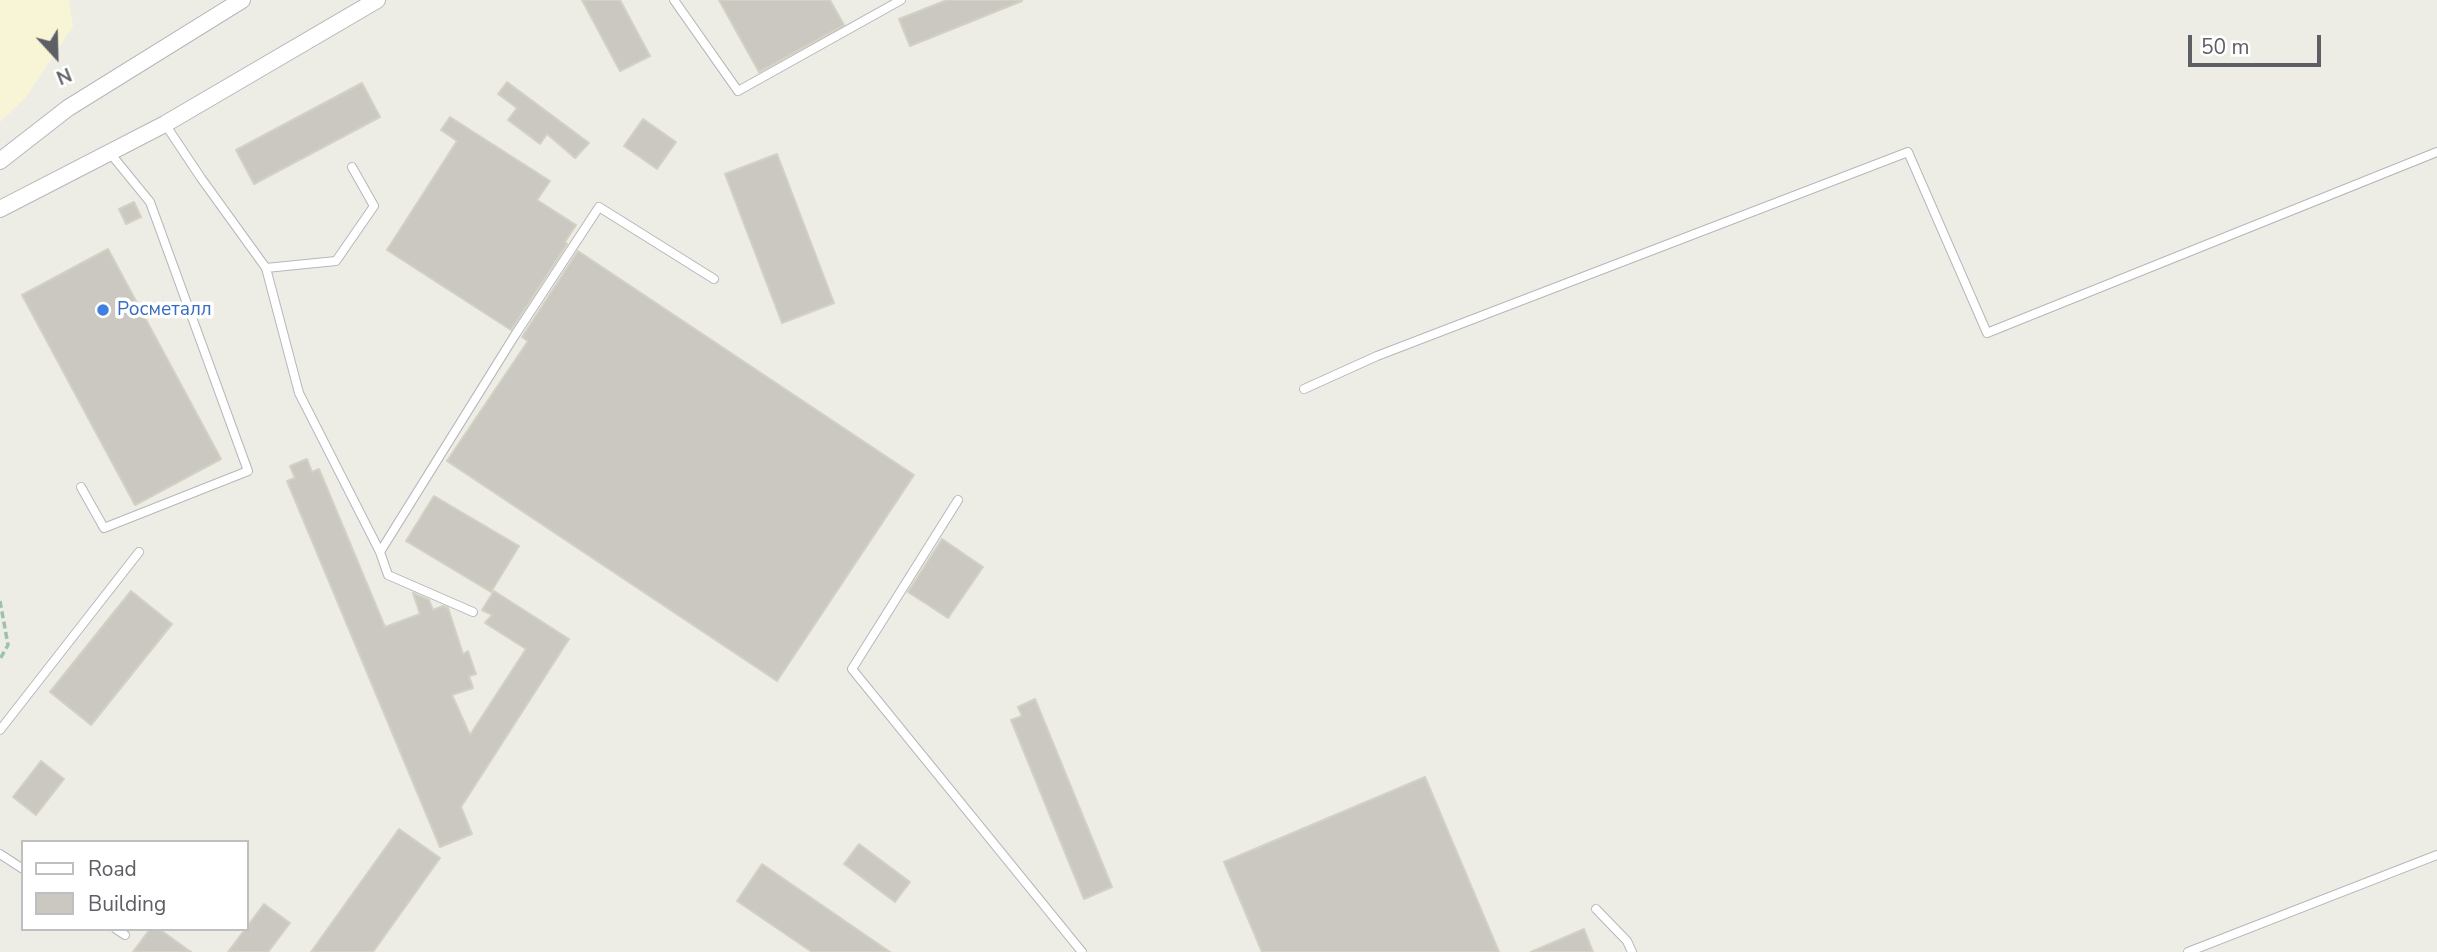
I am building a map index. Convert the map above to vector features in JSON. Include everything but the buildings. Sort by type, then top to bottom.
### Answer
[{"type":"street","points":[[0,160],[68,108],[242,0]]},
{"type":"street","points":[[0,209],[165,124],[377,0]]},
{"type":"lane","points":[[674,0],[738,91],[901,0]]},
{"type":"lane","points":[[165,124],[266,268],[299,394],[380,552],[388,575],[473,612]]},
{"type":"lane","points":[[1304,389],[1390,351],[1908,152],[1987,333],[2437,152]]},
{"type":"lane","points":[[81,487],[104,528],[248,471],[150,202],[110,153]]},
{"type":"lane","points":[[266,268],[336,261],[374,206],[352,167]]},
{"type":"lane","points":[[380,552],[515,335],[599,207],[714,279]]},
{"type":"lane","points":[[958,500],[852,669],[1082,952]]},
{"type":"lane","points":[[0,730],[139,552]]},
{"type":"lane","points":[[0,854],[21,868]]},
{"type":"lane","points":[[2188,952],[2437,855]]},
{"type":"lane","points":[[1596,909],[1627,941],[1632,952]]},
{"type":"lane","points":[[119,931],[125,935]]},
{"type":"path","points":[[0,601],[8,645],[0,659]]},
{"type":"sand","points":[[0,0],[69,0],[73,26],[26,97],[0,122]]},
{"type":"place","name":"Росметалл","points":[[103,310]]}]
